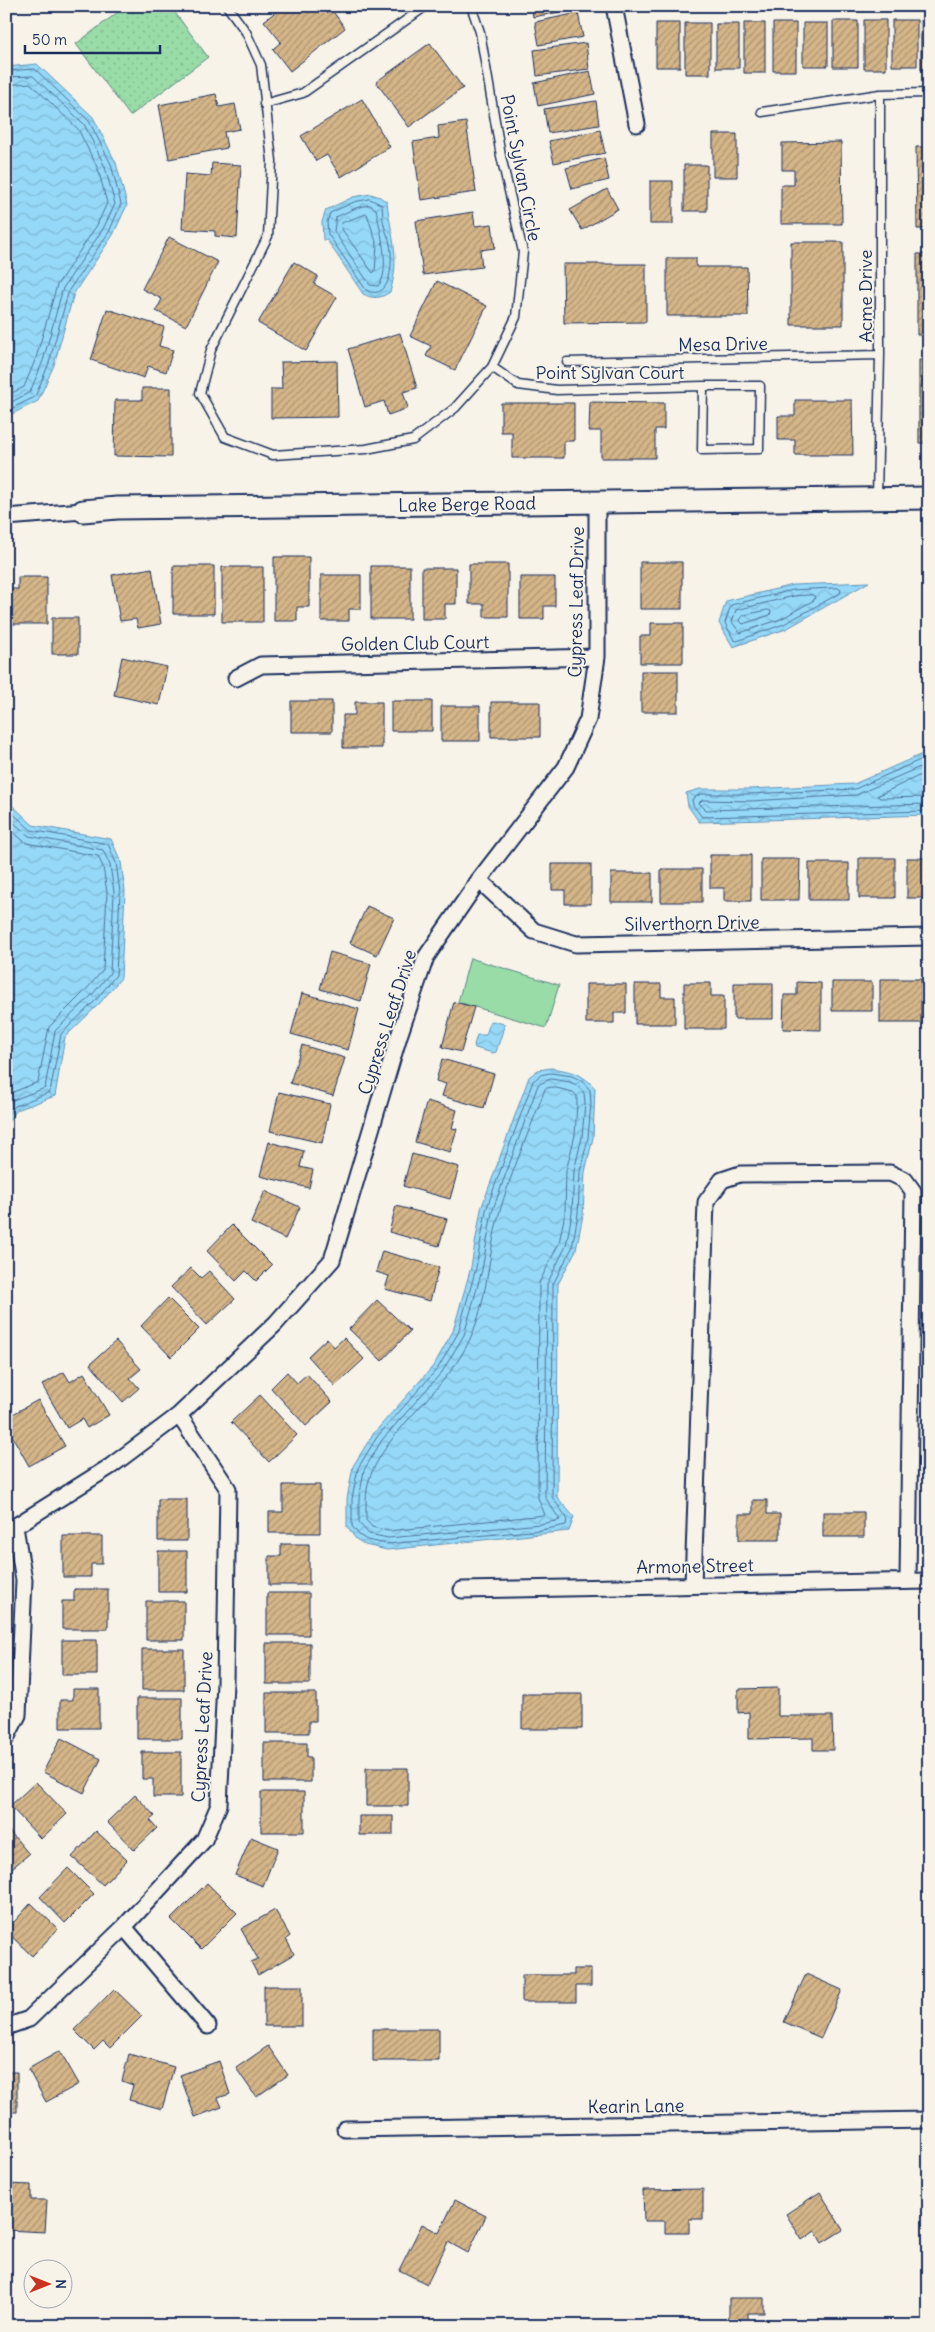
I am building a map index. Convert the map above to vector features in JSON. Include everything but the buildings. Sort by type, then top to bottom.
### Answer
[{"type":"street","points":[[614,6],[637,124]]},
{"type":"street","name":"Lake Berge Road","points":[[6,517],[117,508],[929,498]]},
{"type":"street","name":"Cypress Leaf Drive","points":[[11,1530],[111,1466],[179,1414],[275,1324],[332,1260],[426,957],[479,880],[566,767],[588,719],[598,657],[596,502]]},
{"type":"street","name":"Golden Club Court","points":[[236,678],[261,665],[598,657]]},
{"type":"street","name":"Silverthorn Drive","points":[[479,880],[534,931],[576,944],[929,937]]},
{"type":"street","points":[[694,1585],[706,1202],[722,1180],[740,1174],[890,1173],[905,1180],[913,1191],[908,1581]]},
{"type":"street","name":"Cypress Leaf Drive","points":[[6,2027],[29,2019],[124,1927],[204,1840],[219,1806],[225,1682],[228,1489],[179,1414]]},
{"type":"street","points":[[6,1738],[18,1715],[24,1590],[11,1530]]},
{"type":"street","name":"Armone Street","points":[[462,1590],[929,1580]]},
{"type":"street","points":[[124,1927],[208,2026]]},
{"type":"street","name":"Kearin Lane","points":[[345,2129],[929,2120]]},
{"type":"lane","name":"Point Sylvan Circle","points":[[227,6],[246,32],[261,65],[272,161],[268,236],[211,350],[200,393],[225,437],[273,455],[366,449],[413,440],[455,408],[492,367],[516,317],[523,252],[501,156],[480,32],[471,6]]},
{"type":"lane","points":[[264,104],[303,94],[426,6]]},
{"type":"lane","points":[[762,112],[880,94],[929,93]]},
{"type":"lane","name":"Acme Drive","points":[[877,499],[880,355],[880,94]]},
{"type":"lane","name":"Mesa Drive","points":[[567,362],[880,355]]},
{"type":"lane","name":"Point Sylvan Court","points":[[492,367],[518,385],[557,390],[703,386],[760,386],[759,449],[702,450],[703,386]]},
{"type":"green space","points":[[126,6],[170,6],[208,57],[130,116],[76,44]]},
{"type":"green space","points":[[470,958],[559,985],[546,1028],[458,1002]]},
{"type":"water","points":[[37,64],[93,117],[116,163],[127,205],[113,235],[74,293],[54,365],[38,401],[6,417],[6,67]]},
{"type":"water","points":[[371,194],[387,202],[395,257],[395,268],[390,292],[376,297],[363,294],[327,240],[323,240],[322,222],[326,210],[353,197]]},
{"type":"water","points":[[869,582],[786,629],[733,647],[719,623],[726,601],[793,585]]},
{"type":"water","points":[[929,751],[929,815],[699,822],[688,806],[686,793],[700,789],[750,789],[854,784]]},
{"type":"water","points":[[6,784],[10,790],[12,805],[33,825],[111,839],[121,862],[125,891],[121,978],[100,1003],[65,1037],[55,1096],[17,1110],[6,1125]]},
{"type":"water","points":[[490,1022],[504,1024],[496,1052],[493,1053],[475,1048],[477,1035],[486,1035]]},
{"type":"water","points":[[551,1068],[575,1074],[585,1079],[595,1088],[593,1138],[585,1172],[583,1215],[576,1250],[558,1284],[557,1497],[574,1517],[569,1531],[387,1550],[365,1545],[356,1539],[347,1527],[347,1499],[353,1466],[373,1434],[434,1365],[453,1331],[471,1267],[481,1209],[529,1077],[538,1070]]}]
